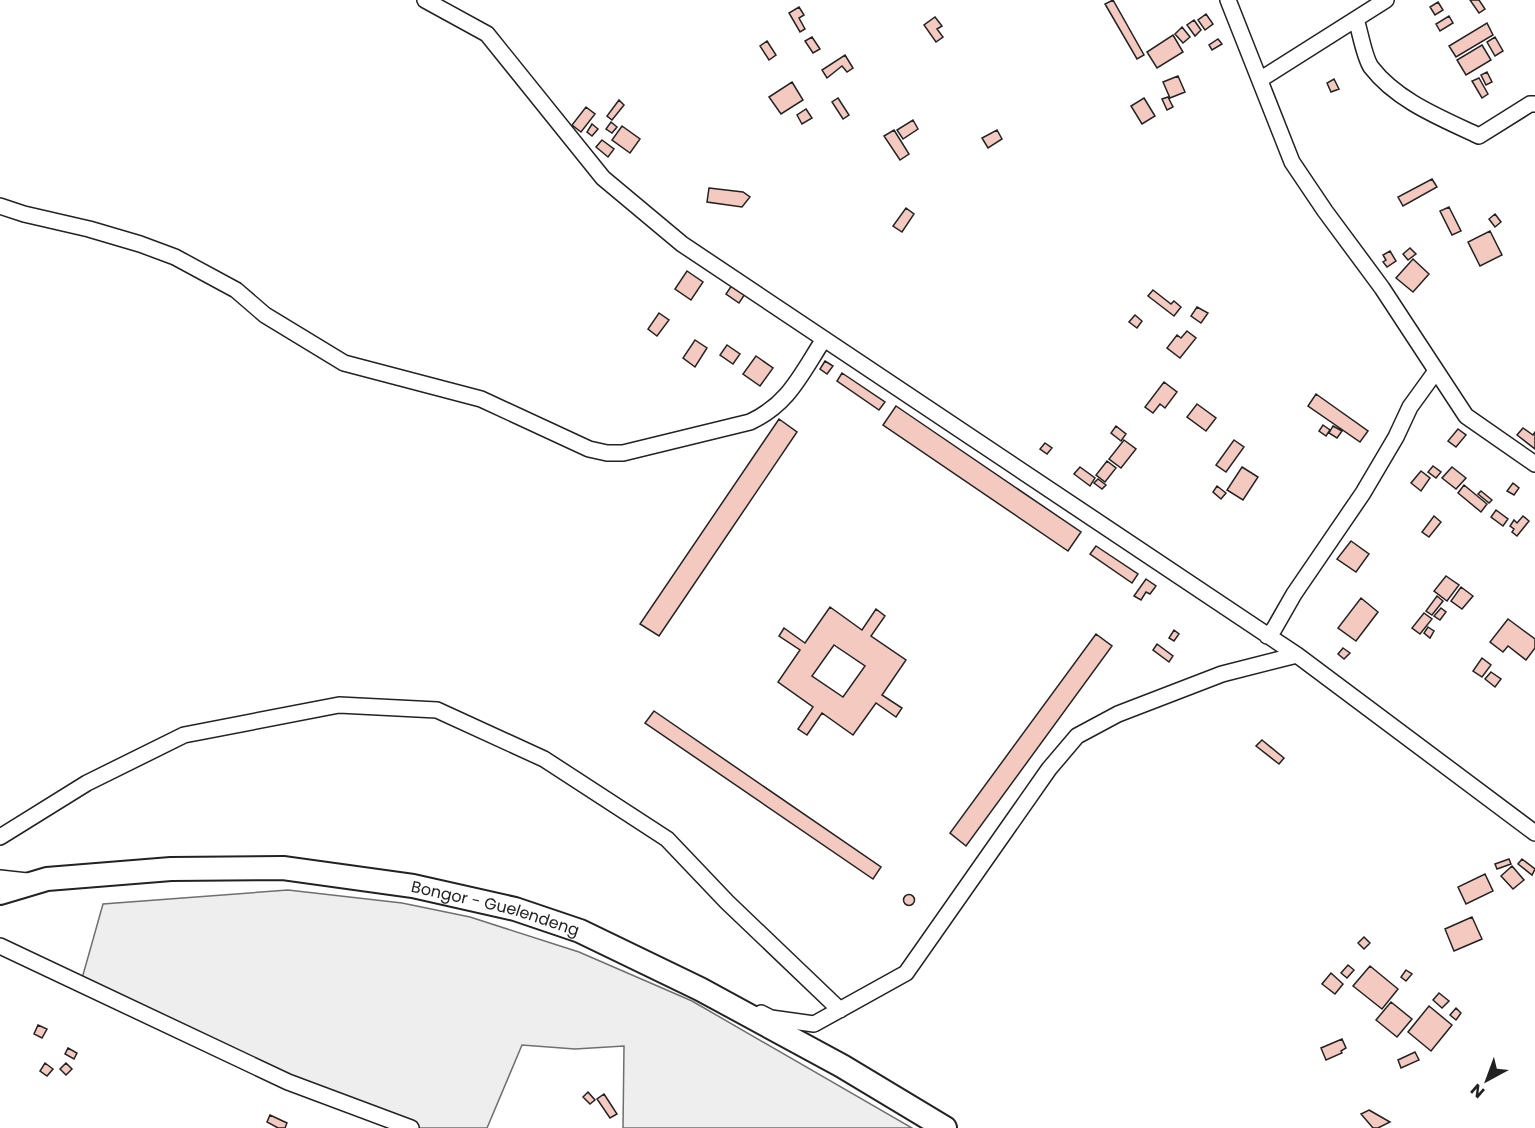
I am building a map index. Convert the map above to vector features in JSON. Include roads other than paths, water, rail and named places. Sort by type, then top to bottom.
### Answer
[{"type":"highway","name":"Bongor - Guelendeng","points":[[0,893],[47,879],[171,869],[283,868],[390,882],[515,909],[568,926],[700,989],[842,1066],[945,1128]]},
{"type":"street","points":[[425,0],[487,34],[603,178],[682,244],[1297,655],[1535,833]]},
{"type":"street","points":[[1228,0],[1292,162],[1382,288],[1466,416],[1535,464]]},
{"type":"street","points":[[1261,79],[1386,0]]},
{"type":"street","points":[[1356,19],[1370,66],[1395,92],[1451,123],[1479,136],[1530,104],[1535,104]]},
{"type":"street","points":[[0,206],[89,229],[175,257],[236,290],[265,315],[344,363],[481,399],[589,449],[607,453],[623,453],[645,448],[750,422],[766,415],[786,397],[824,339]]},
{"type":"street","points":[[1267,636],[1274,629],[1294,594],[1363,493],[1396,437],[1410,407],[1436,371]]},
{"type":"street","points":[[700,989],[771,1018],[814,1024],[840,1010],[906,973],[1049,769],[1077,736],[1118,714],[1222,674],[1297,655]]},
{"type":"street","points":[[0,837],[87,783],[184,735],[339,705],[437,710],[544,759],[667,839],[727,902],[840,1010]]},
{"type":"street","points":[[0,878],[36,882]]},
{"type":"street","points":[[0,946],[288,1082],[411,1128]]}]
